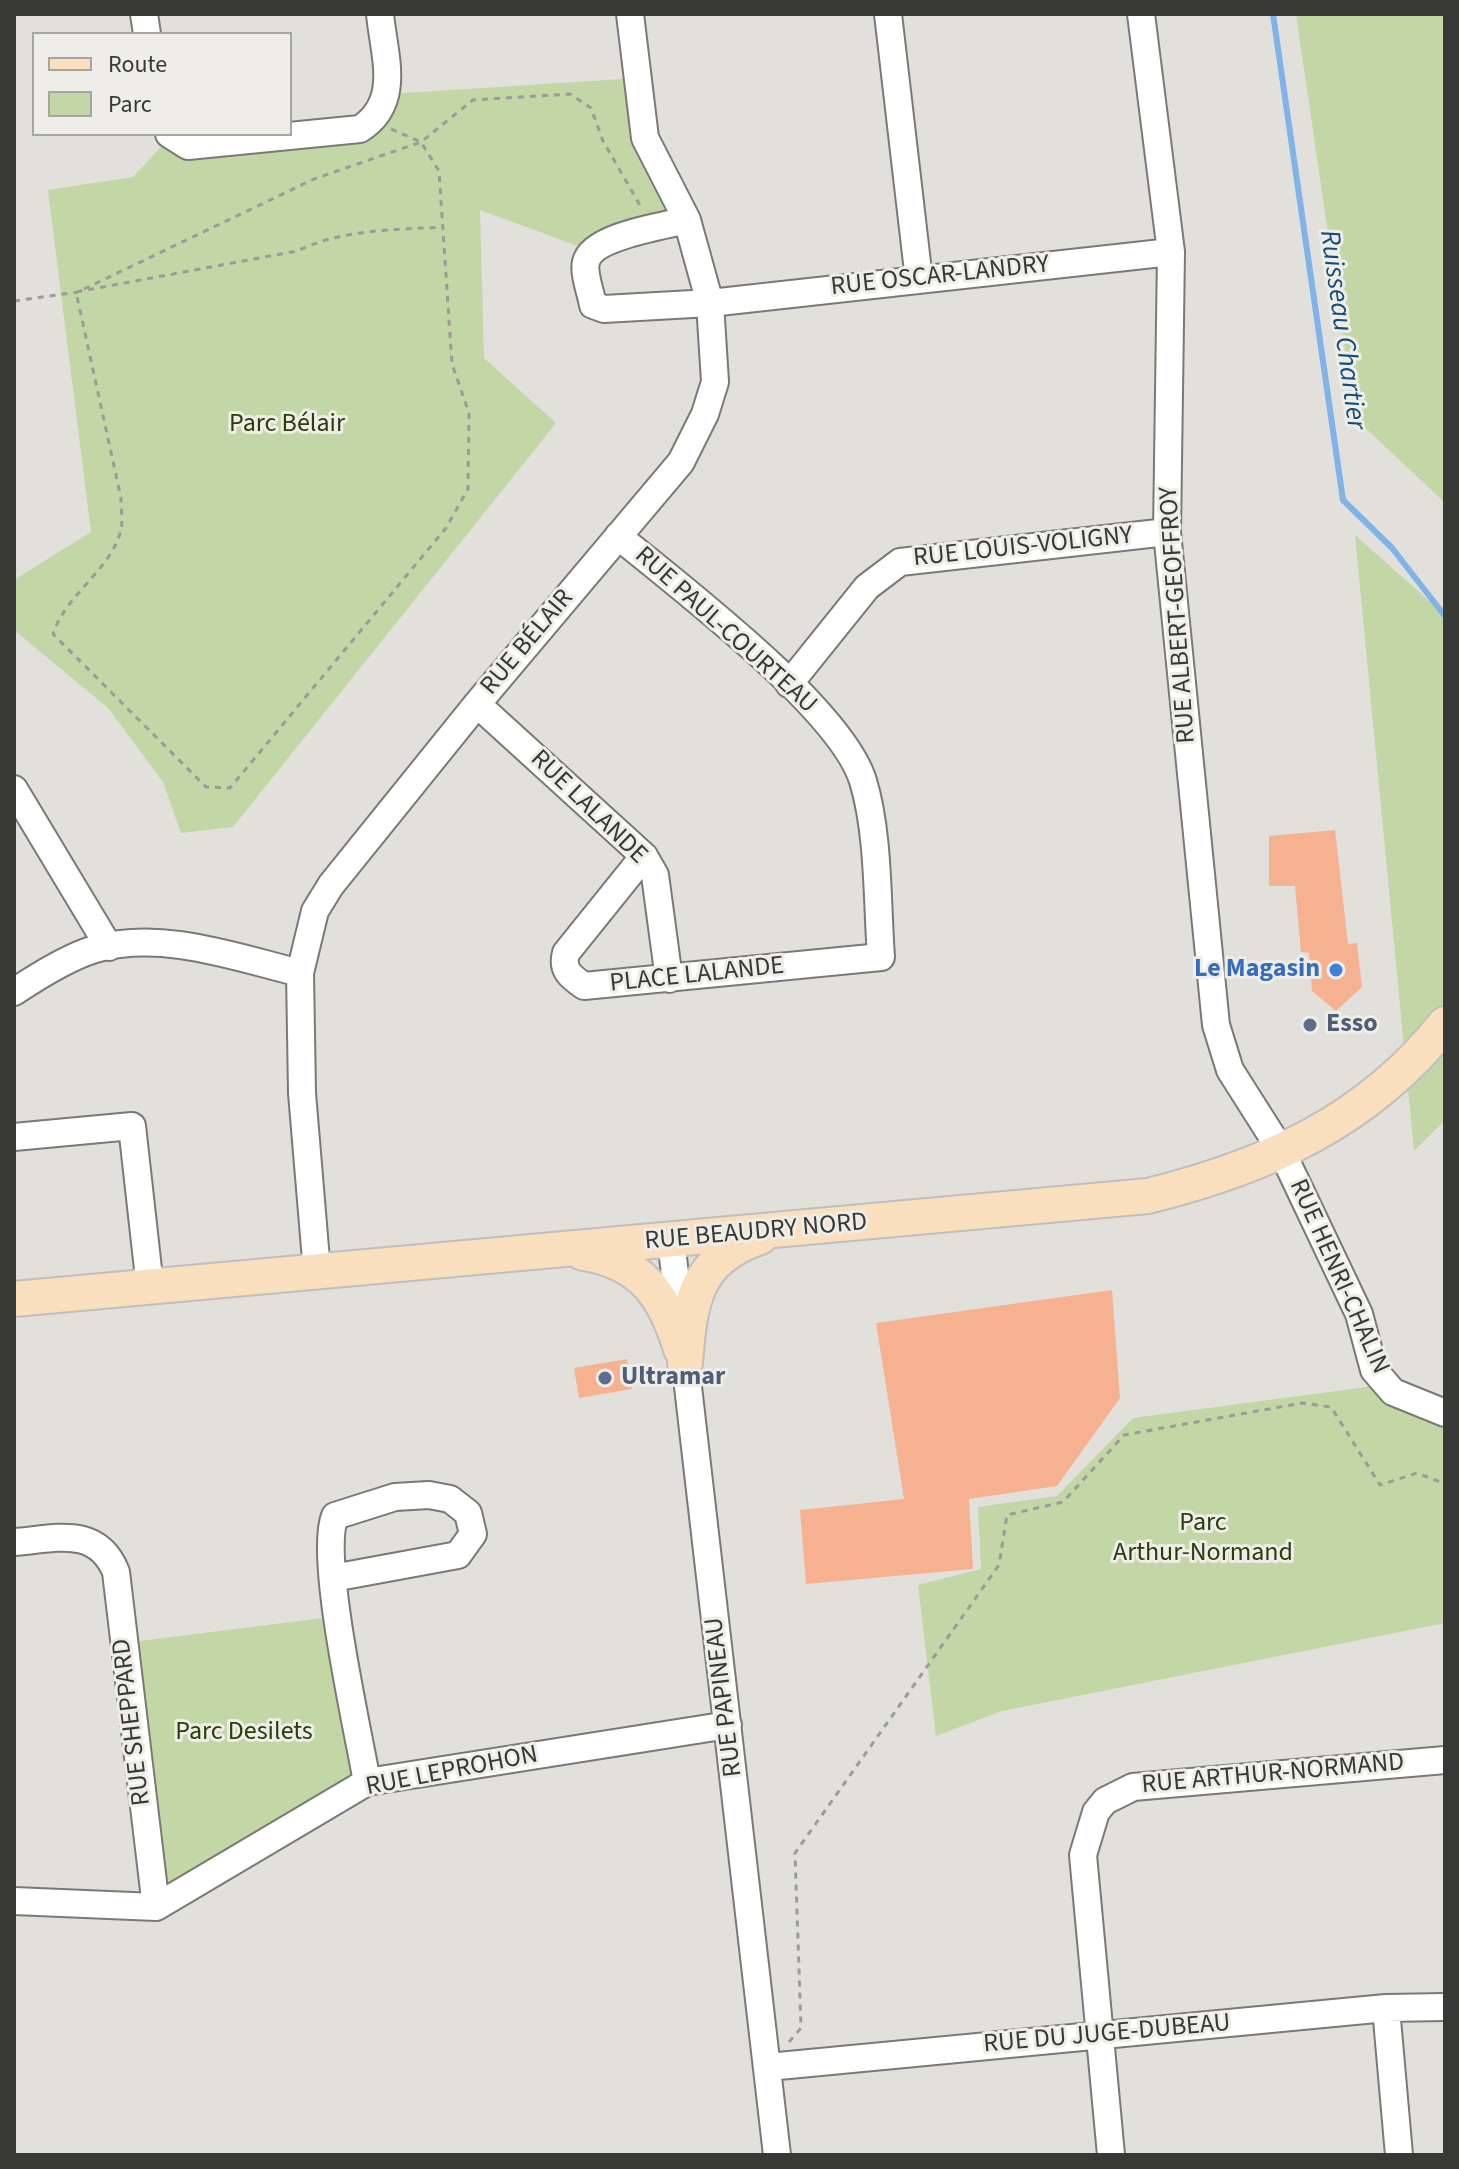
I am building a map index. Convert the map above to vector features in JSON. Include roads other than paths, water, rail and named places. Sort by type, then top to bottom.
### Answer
[{"type":"main road","name":"RUE BEAUDRY NORD","points":[[14,1299],[1148,1196],[1218,1179],[1320,1132],[1381,1088],[1445,1024]]},
{"type":"main road","points":[[685,1363],[690,1306],[704,1278],[726,1252],[772,1233],[809,1228]]},
{"type":"main road","points":[[559,1250],[604,1257],[637,1274],[658,1293],[671,1317],[685,1363]]},
{"type":"street","points":[[292,136],[360,129],[373,121],[389,94],[380,14]]},
{"type":"street","name":"RUE BÉLAIR","points":[[317,1272],[302,1093],[300,973],[315,911],[331,885],[477,704],[681,462],[705,414],[715,382],[710,303],[687,220],[645,138],[630,14]]},
{"type":"street","points":[[888,14],[919,280]]},
{"type":"street","name":"RUE ALBERT-GEOFFROY","points":[[1141,14],[1171,252],[1167,532],[1216,1025],[1230,1070],[1282,1152]]},
{"type":"street","points":[[172,136],[188,146],[289,136]]},
{"type":"street","name":"RUE OSCAR-LANDRY","points":[[687,220],[610,240],[591,251],[585,263],[593,305],[604,309],[710,303],[1171,252]]},
{"type":"street","name":"RUE LOUIS-VOLIGNY","points":[[789,684],[867,587],[900,562],[1167,532]]},
{"type":"street","name":"RUE PAUL-COURTEAU","points":[[618,536],[789,684],[852,754],[863,781],[869,812],[881,957]]},
{"type":"street","name":"RUE LALANDE","points":[[477,704],[644,856],[655,875],[669,979]]},
{"type":"street","points":[[14,789],[109,947]]},
{"type":"street","name":"PLACE LALANDE","points":[[644,856],[581,932],[564,961],[568,975],[584,986],[881,957]]},
{"type":"street","points":[[14,992],[93,950],[148,941],[214,951],[300,973]]},
{"type":"street","points":[[14,1137],[132,1126],[150,1287]]},
{"type":"street","name":"RUE HENRI-CHALIN","points":[[1282,1152],[1359,1314],[1374,1370],[1393,1392],[1445,1413]]},
{"type":"street","name":"RUE PAPINEAU","points":[[671,1240],[777,2155]]},
{"type":"street","points":[[333,1578],[458,1555],[473,1534],[468,1513],[450,1499],[429,1495],[395,1497],[335,1516],[329,1530],[333,1578],[367,1782]]},
{"type":"street","name":"RUE SHEPPARD","points":[[14,1542],[80,1537],[110,1557],[116,1572],[156,1907]]},
{"type":"street","name":"RUE LEPROHON","points":[[156,1907],[367,1782],[728,1725]]},
{"type":"street","name":"RUE ARTHUR-NORMAND","points":[[1100,2035],[1083,1855],[1090,1826],[1105,1801],[1133,1787],[1445,1760]]},
{"type":"street","points":[[14,1901],[156,1907]]},
{"type":"street","name":"RUE DU JUGE-DUBEAU","points":[[768,2067],[1386,2008],[1445,2007]]},
{"type":"street","points":[[1386,2008],[1399,2155]]},
{"type":"street","points":[[1100,2035],[1111,2155]]},
{"type":"waterway","name":"Ruisseau Chartier","points":[[1273,14],[1343,500],[1392,548],[1445,616]]},
{"type":"place","name":"Le Magasin","points":[[1336,970]]},
{"type":"place","name":"Esso","points":[[1310,1025]]},
{"type":"place","name":"Ultramar","points":[[605,1378]]},
{"type":"park label","name":"Parc Bélair","points":[[287,425]]},
{"type":"park label","name":"Parc Arthur-Normand","points":[[1203,1539]]},
{"type":"park label","name":"Parc Desilets","points":[[244,1733]]}]
